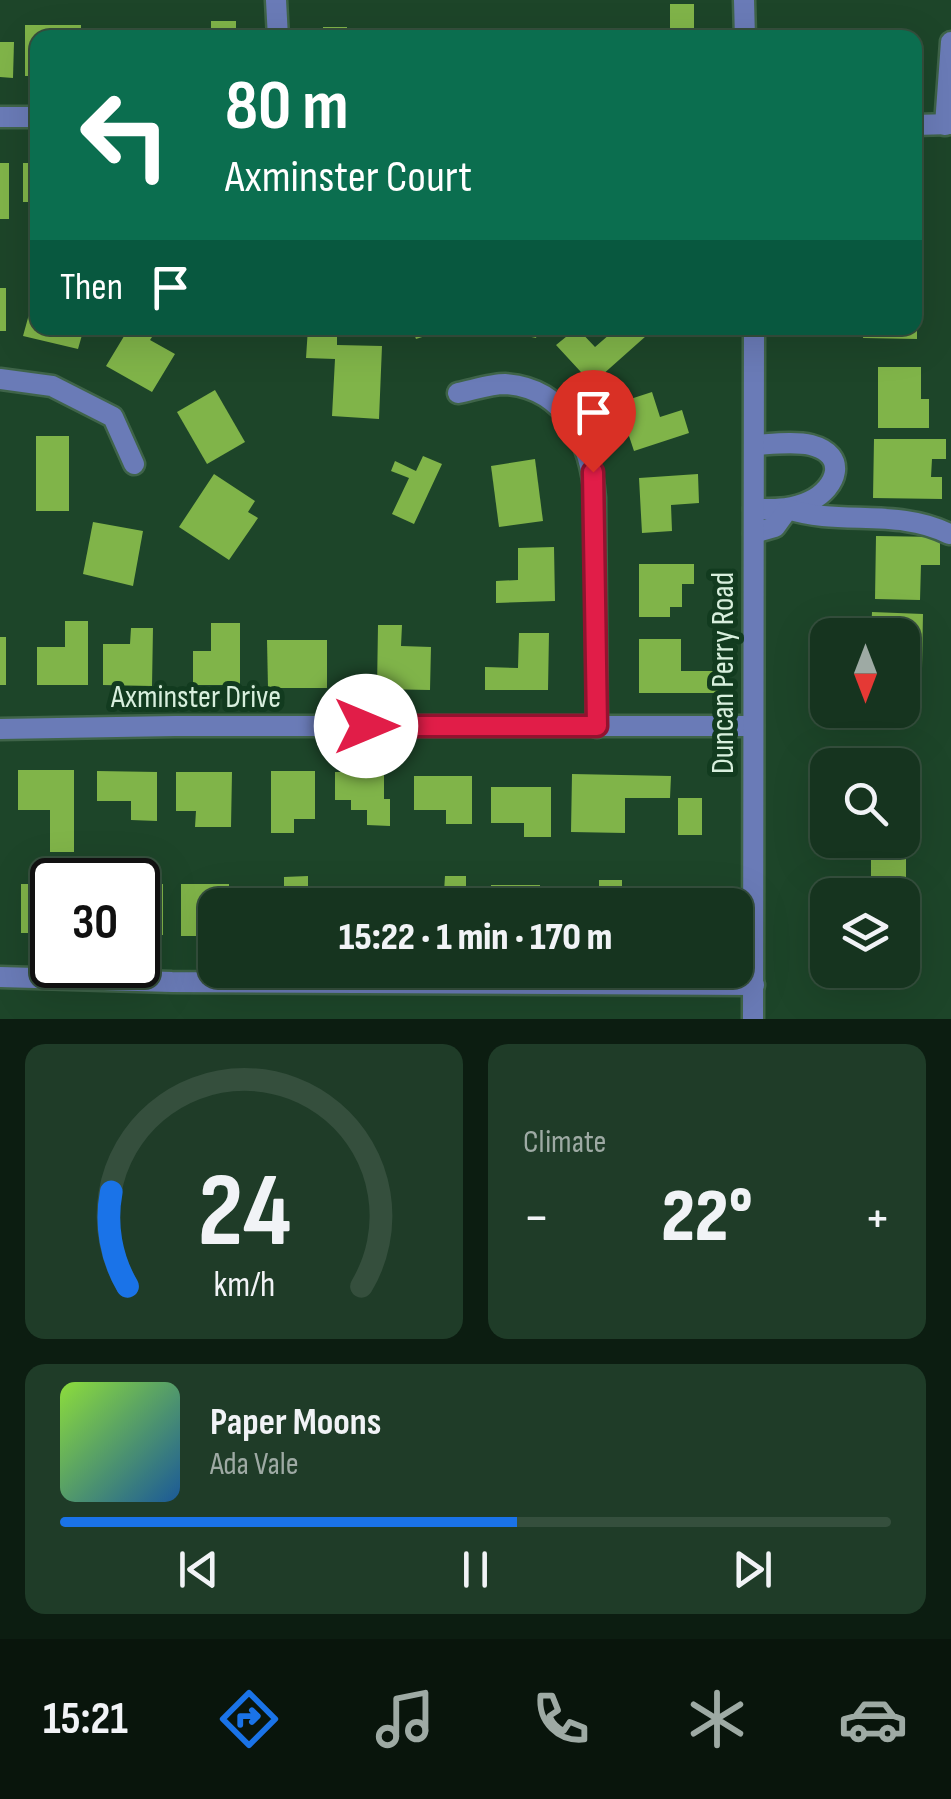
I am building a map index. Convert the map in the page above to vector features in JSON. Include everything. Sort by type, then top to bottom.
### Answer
[{"type":"street","points":[[276,0],[278,30]]},
{"type":"street","points":[[744,0],[744,30]]},
{"type":"street","points":[[922,125],[948,124],[951,42]]},
{"type":"street","points":[[0,117],[30,118]]},
{"type":"street","name":"Duncan Perry Road","points":[[753,1019],[754,335]]},
{"type":"street","points":[[0,379],[52,386],[113,417],[134,464]]},
{"type":"street","points":[[458,393],[505,384],[540,394],[566,412],[584,440],[595,498],[597,726]]},
{"type":"street","points":[[754,509],[788,508],[825,493],[834,481],[836,466],[829,454],[811,445],[755,446]]},
{"type":"street","points":[[754,532],[775,527],[788,508]]},
{"type":"street","points":[[788,508],[808,516],[900,520],[949,534]]},
{"type":"street","name":"Axminster Drive","points":[[0,729],[752,726]]},
{"type":"street","points":[[0,976],[172,982],[754,985]]},
{"type":"building","points":[[670,4],[694,4],[694,30],[670,30]]},
{"type":"building","points":[[211,21],[236,21],[236,30],[211,30]]},
{"type":"building","points":[[25,25],[81,25],[81,30],[30,30],[30,76],[25,76]]},
{"type":"building","points":[[323,27],[347,27],[347,30]]},
{"type":"building","points":[[0,42],[14,42],[13,78],[0,77]]},
{"type":"building","points":[[0,163],[9,163],[9,219],[0,219]]},
{"type":"building","points":[[23,163],[30,163],[30,202],[23,202]]},
{"type":"building","points":[[0,288],[6,288],[6,331],[0,331]]},
{"type":"building","points":[[30,311],[30,335],[82,335],[78,349],[23,336]]},
{"type":"building","points":[[125,335],[153,335],[150,340],[175,354],[152,392],[106,366]]},
{"type":"building","points":[[308,335],[337,335],[337,345],[382,346],[379,419],[332,416],[335,359],[306,358]]},
{"type":"building","points":[[568,335],[584,335],[595,347],[609,335],[646,336],[592,384],[556,345]]},
{"type":"building","points":[[863,335],[917,335],[917,339],[863,338]]},
{"type":"building","points":[[878,367],[921,367],[921,399],[929,399],[929,428],[878,428]]},
{"type":"building","points":[[215,390],[245,442],[207,464],[177,412]]},
{"type":"building","points":[[652,392],[660,417],[682,410],[689,433],[634,451],[618,403]]},
{"type":"building","points":[[36,436],[69,436],[69,511],[36,511]]},
{"type":"building","points":[[874,439],[946,439],[946,459],[932,459],[931,477],[942,477],[942,499],[873,498]]},
{"type":"building","points":[[423,456],[442,464],[414,524],[392,514],[409,478],[391,471],[395,461],[416,471]]},
{"type":"building","points":[[535,459],[543,521],[499,527],[491,466]]},
{"type":"building","points":[[214,474],[255,501],[248,512],[258,518],[229,560],[179,527]]},
{"type":"building","points":[[698,474],[699,503],[671,505],[672,531],[642,533],[639,478]]},
{"type":"building","points":[[93,522],[143,531],[133,586],[83,574]]},
{"type":"building","points":[[876,536],[940,537],[940,565],[921,565],[920,600],[875,599]]},
{"type":"building","points":[[554,547],[555,601],[496,603],[496,581],[518,580],[518,548]]},
{"type":"building","points":[[639,564],[694,564],[694,584],[682,584],[682,607],[670,607],[670,617],[639,617]]},
{"type":"building","points":[[872,612],[923,614],[922,668],[920,618],[872,618]]},
{"type":"building","points":[[65,621],[88,621],[88,685],[37,685],[37,647],[65,647]]},
{"type":"building","points":[[211,623],[240,623],[240,685],[193,685],[193,651],[211,651]]},
{"type":"building","points":[[378,625],[402,625],[401,646],[431,647],[430,690],[377,689]]},
{"type":"building","points":[[131,628],[153,628],[152,686],[103,685],[103,644],[130,644]]},
{"type":"building","points":[[519,633],[549,633],[548,690],[485,690],[485,667],[518,668]]},
{"type":"building","points":[[0,637],[6,637],[6,685],[0,685]]},
{"type":"building","points":[[639,639],[681,639],[681,671],[719,671],[719,693],[639,693]]},
{"type":"building","points":[[267,640],[327,640],[327,688],[268,688]]},
{"type":"building","points":[[18,770],[74,770],[74,852],[50,852],[50,810],[18,810]]},
{"type":"building","points":[[97,771],[157,772],[157,821],[131,820],[131,801],[97,801]]},
{"type":"building","points":[[271,771],[315,771],[315,819],[294,819],[294,833],[271,833]]},
{"type":"building","points":[[176,772],[232,772],[231,827],[195,827],[196,811],[176,811]]},
{"type":"building","points":[[335,772],[384,772],[390,826],[367,825],[367,810],[351,810],[351,800],[335,800]]},
{"type":"building","points":[[572,774],[671,776],[670,798],[625,798],[625,833],[571,832]]},
{"type":"building","points":[[414,776],[472,776],[472,824],[446,824],[446,810],[414,810]]},
{"type":"building","points":[[491,787],[551,787],[551,837],[524,837],[524,823],[491,823]]},
{"type":"building","points":[[678,798],[702,798],[702,835],[678,835]]},
{"type":"building","points":[[871,858],[906,858],[906,878],[871,878]]},
{"type":"building","points":[[308,876],[308,888],[284,888],[284,877]]},
{"type":"building","points":[[445,876],[466,876],[466,888],[444,888]]},
{"type":"building","points":[[599,880],[622,880],[622,888],[599,888]]},
{"type":"building","points":[[21,884],[30,884],[30,933],[21,933]]},
{"type":"building","points":[[160,884],[163,884],[160,935]]},
{"type":"building","points":[[181,884],[229,884],[229,888],[198,888],[198,936],[181,936]]},
{"type":"building","points":[[491,885],[540,885],[540,888]]},
{"type":"route","points":[[366,726],[597,726],[593,472]]}]
